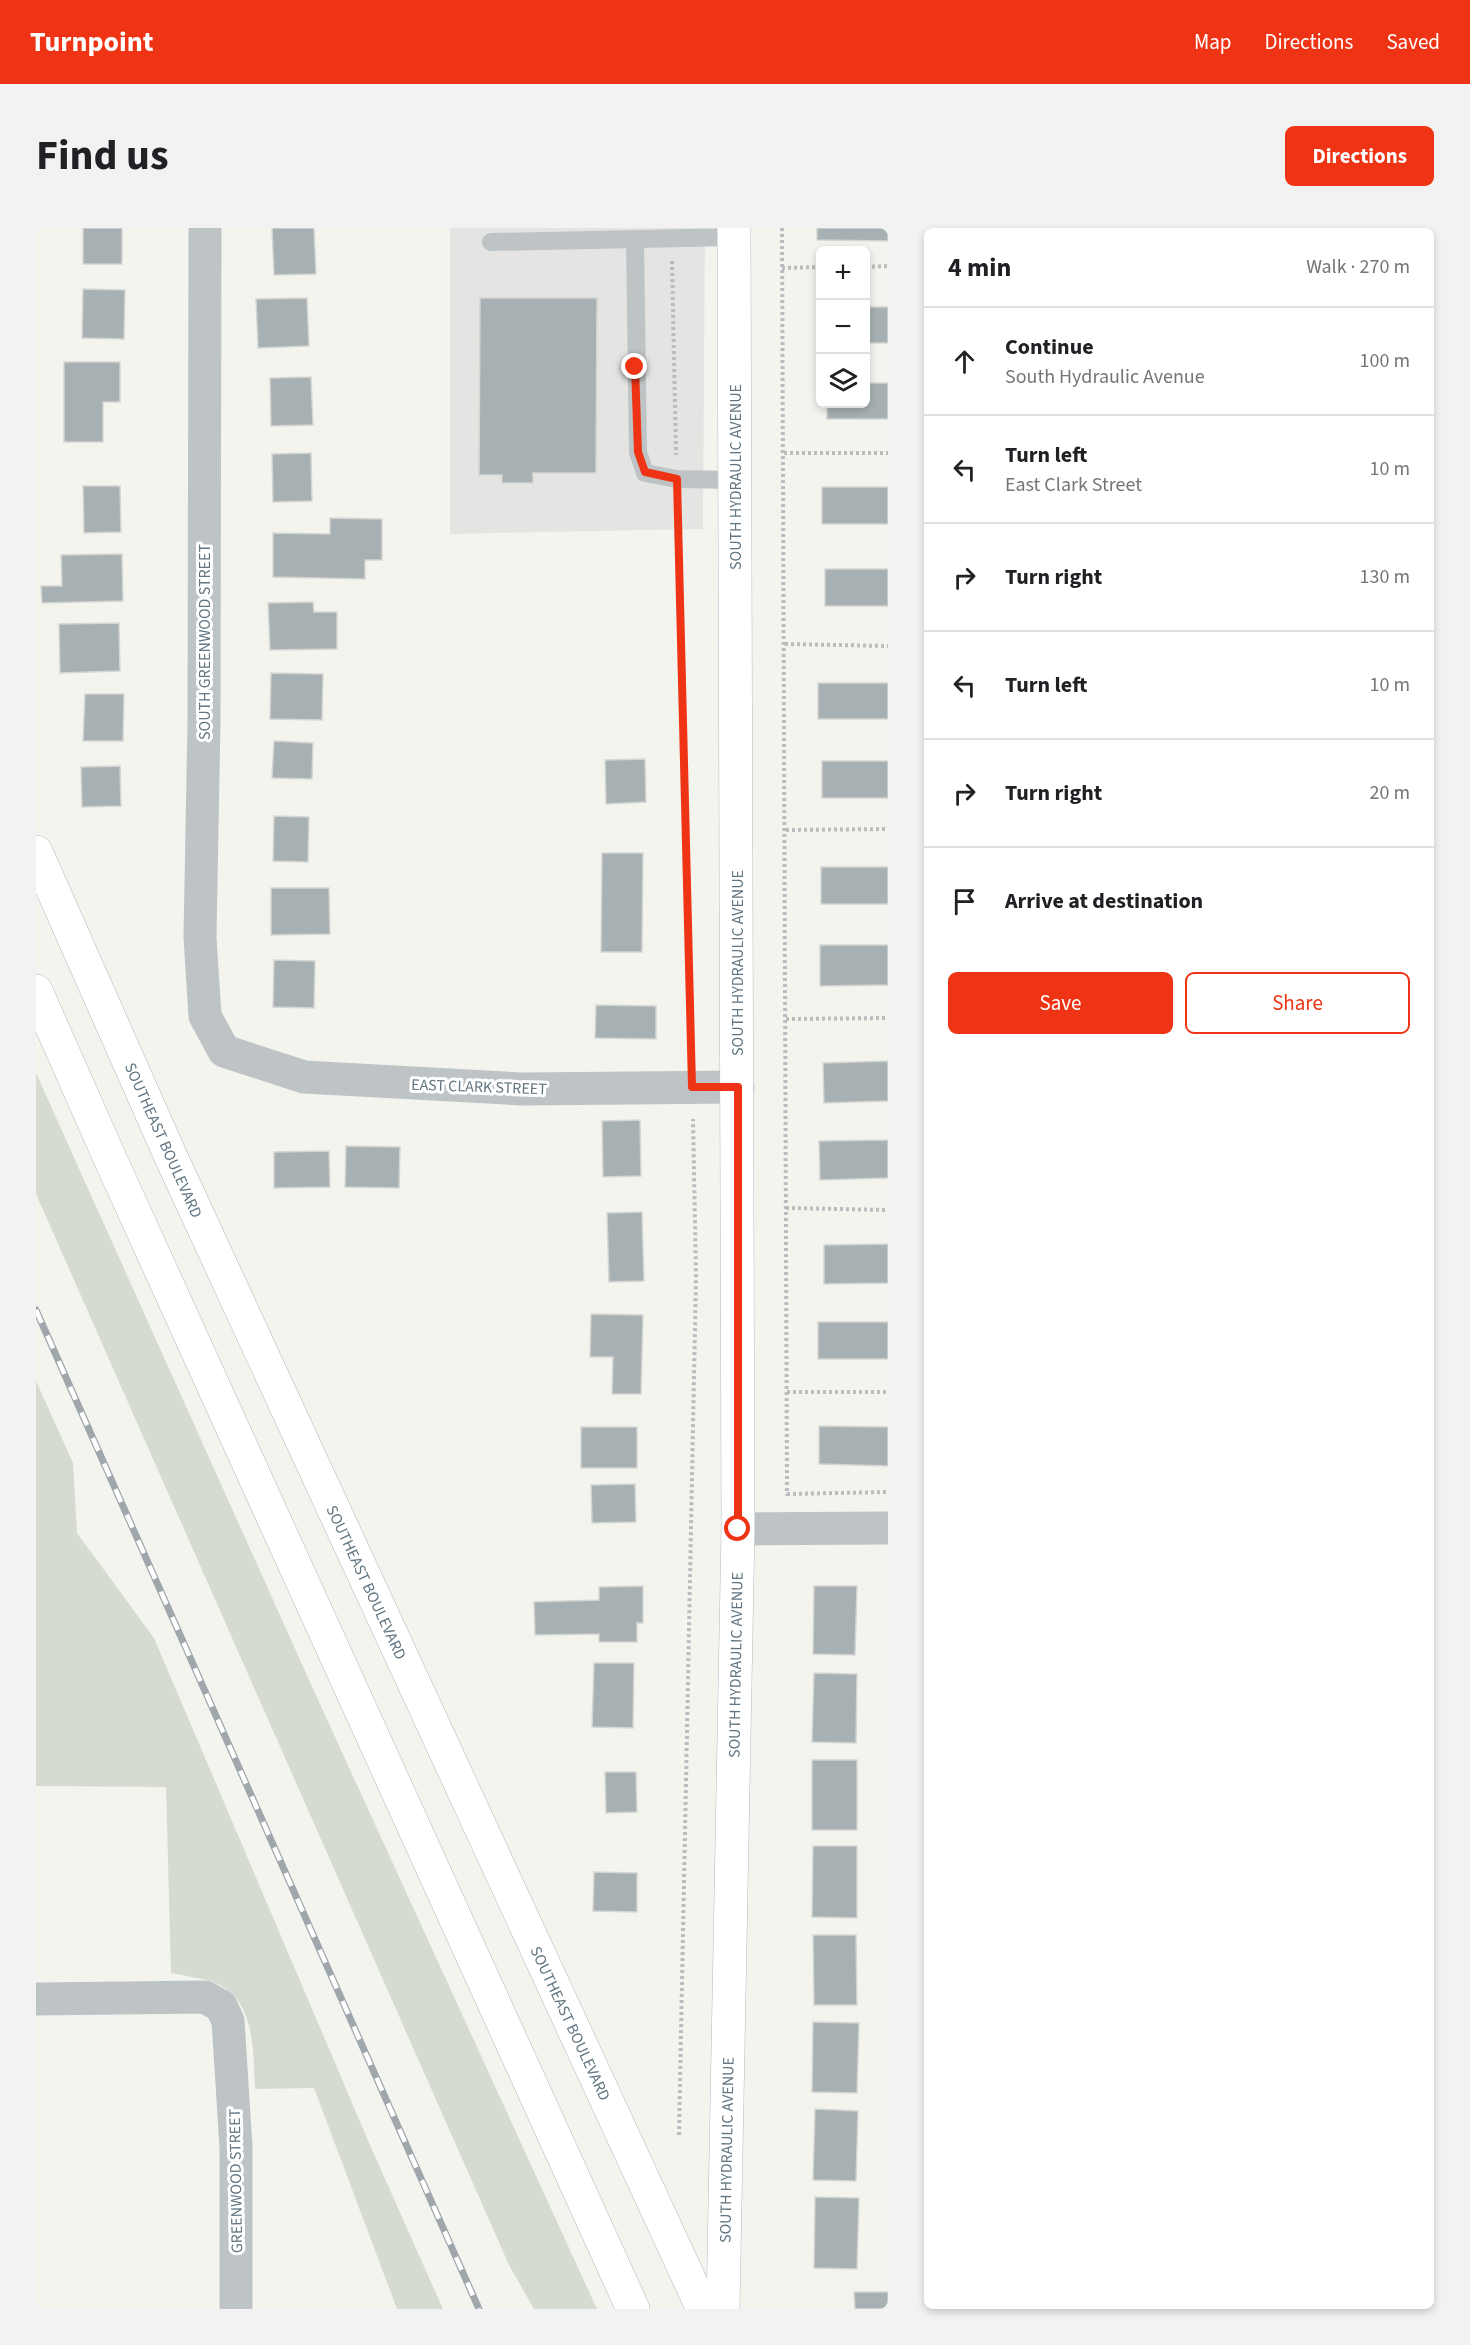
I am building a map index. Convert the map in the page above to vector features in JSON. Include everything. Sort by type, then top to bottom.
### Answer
[{"type":"main road","name":"SOUTH HYDRAULIC AVENUE","points":[[723,2309],[738,1529],[734,233]]},
{"type":"main road","name":"SOUTHEAST BOULEVARD","points":[[36,852],[176,1168],[703,2309]]},
{"type":"main road","points":[[36,991],[633,2309]]},
{"type":"street","name":"SOUTH GREENWOOD STREET","points":[[205,228],[204,710],[200,937],[205,1016],[224,1051]]},
{"type":"street","name":"EAST CLARK STREET","points":[[224,1051],[304,1077],[522,1089],[738,1087]]},
{"type":"street","points":[[738,1529],[888,1528]]},
{"type":"street","name":"GREENWOOD STREET","points":[[36,1999],[205,1997],[221,2006],[228,2021],[236,2147],[236,2309]]},
{"type":"lane","points":[[491,242],[671,239],[734,233]]},
{"type":"lane","points":[[635,239],[638,452],[645,472],[677,479],[734,480]]},
{"type":"path","points":[[782,228],[787,1494],[888,1492]]},
{"type":"path","points":[[671,239],[696,1276],[679,2135]]},
{"type":"path","points":[[870,267],[888,266]]},
{"type":"path","points":[[782,268],[816,267]]},
{"type":"path","points":[[783,453],[888,453]]},
{"type":"path","points":[[785,644],[888,646]]},
{"type":"path","points":[[786,830],[888,829]]},
{"type":"path","points":[[786,1019],[888,1018]]},
{"type":"path","points":[[786,1208],[888,1210]]},
{"type":"path","points":[[787,1392],[888,1392]]},
{"type":"shaded area","points":[[450,228],[705,228],[703,529],[450,534]]},
{"type":"shaded area","points":[[36,1073],[319,1702],[597,2309],[534,2309],[509,2265],[36,1194]]},
{"type":"shaded area","points":[[36,1381],[73,1463],[77,1533],[154,1638],[370,2145],[443,2309],[397,2309],[314,2088],[255,2089],[254,2058],[249,2027],[245,2013],[237,2000],[227,1990],[213,1982],[171,1973],[166,1787],[36,1786]]},
{"type":"building","points":[[83,228],[122,228],[122,264],[83,264]]},
{"type":"building","points":[[272,228],[314,228],[316,274],[274,275]]},
{"type":"building","points":[[817,228],[888,228],[888,241],[817,240]]},
{"type":"building","points":[[83,289],[125,290],[124,339],[82,338]]},
{"type":"building","points":[[307,298],[309,346],[258,348],[256,299]]},
{"type":"building","points":[[480,298],[597,298],[596,473],[533,473],[533,483],[502,483],[502,475],[479,475]]},
{"type":"building","points":[[870,307],[888,307],[888,343],[870,343]]},
{"type":"building","points":[[64,362],[120,362],[120,402],[103,402],[103,442],[64,442]]},
{"type":"building","points":[[311,377],[313,425],[271,426],[270,378]]},
{"type":"building","points":[[870,383],[888,383],[888,419],[827,419],[827,408],[870,408]]},
{"type":"building","points":[[311,453],[312,501],[273,502],[272,454]]},
{"type":"building","points":[[83,486],[120,486],[121,532],[84,533]]},
{"type":"building","points":[[822,487],[888,487],[888,524],[822,524]]},
{"type":"building","points":[[330,518],[382,519],[382,560],[365,560],[365,579],[273,577],[273,533],[330,534]]},
{"type":"building","points":[[122,554],[123,601],[42,603],[41,586],[62,586],[61,555]]},
{"type":"building","points":[[825,569],[888,569],[888,606],[825,606]]},
{"type":"building","points":[[313,602],[314,612],[337,612],[337,649],[270,650],[268,603]]},
{"type":"building","points":[[119,623],[120,671],[60,673],[59,624]]},
{"type":"building","points":[[271,673],[323,674],[322,720],[270,719]]},
{"type":"building","points":[[818,683],[888,683],[888,719],[818,719]]},
{"type":"building","points":[[85,694],[124,694],[123,741],[83,741]]},
{"type":"building","points":[[274,741],[313,743],[312,779],[272,778]]},
{"type":"building","points":[[645,759],[646,802],[606,804],[605,760]]},
{"type":"building","points":[[822,761],[888,761],[888,798],[822,798]]},
{"type":"building","points":[[120,766],[121,806],[82,807],[81,767]]},
{"type":"building","points":[[274,816],[309,817],[308,862],[273,861]]},
{"type":"building","points":[[602,853],[643,853],[642,952],[601,952]]},
{"type":"building","points":[[821,867],[888,867],[888,904],[821,904]]},
{"type":"building","points":[[271,888],[329,888],[330,934],[271,935]]},
{"type":"building","points":[[820,945],[888,945],[888,985],[820,986]]},
{"type":"building","points":[[274,960],[315,961],[314,1008],[273,1007]]},
{"type":"building","points":[[596,1005],[656,1006],[656,1039],[595,1038]]},
{"type":"building","points":[[888,1061],[888,1101],[824,1103],[823,1063]]},
{"type":"building","points":[[640,1120],[641,1176],[603,1177],[602,1121]]},
{"type":"building","points":[[888,1140],[888,1178],[820,1180],[819,1141]]},
{"type":"building","points":[[346,1146],[400,1147],[399,1188],[345,1187]]},
{"type":"building","points":[[329,1151],[330,1187],[274,1188],[274,1152]]},
{"type":"building","points":[[642,1212],[644,1281],[609,1282],[607,1213]]},
{"type":"building","points":[[888,1244],[888,1283],[824,1284],[824,1245]]},
{"type":"building","points":[[591,1314],[643,1315],[641,1394],[612,1394],[613,1357],[590,1357]]},
{"type":"building","points":[[818,1322],[888,1322],[888,1359],[818,1359]]},
{"type":"building","points":[[819,1426],[888,1427],[888,1466],[819,1464]]},
{"type":"building","points":[[581,1427],[637,1427],[637,1468],[581,1468]]},
{"type":"building","points":[[635,1484],[636,1522],[592,1523],[591,1485]]},
{"type":"building","points":[[643,1586],[643,1623],[637,1623],[637,1642],[599,1642],[599,1634],[535,1635],[534,1602],[599,1600],[599,1587]]},
{"type":"building","points":[[814,1586],[857,1586],[855,1655],[813,1654]]},
{"type":"building","points":[[594,1663],[634,1663],[633,1728],[592,1727]]},
{"type":"building","points":[[814,1673],[857,1674],[856,1743],[812,1742]]},
{"type":"building","points":[[812,1760],[857,1760],[857,1830],[812,1830]]},
{"type":"building","points":[[605,1772],[636,1772],[637,1812],[606,1813]]},
{"type":"building","points":[[813,1846],[857,1846],[857,1918],[812,1917]]},
{"type":"building","points":[[594,1872],[637,1873],[637,1912],[593,1911]]},
{"type":"building","points":[[813,1935],[856,1935],[857,2005],[814,2005]]},
{"type":"building","points":[[813,2022],[859,2023],[857,2093],[812,2092]]},
{"type":"building","points":[[815,2109],[858,2111],[856,2181],[813,2180]]},
{"type":"building","points":[[815,2197],[859,2198],[857,2269],[814,2268]]},
{"type":"building","points":[[854,2292],[888,2292],[888,2309],[855,2309]]},
{"type":"railway","points":[[36,1310],[479,2309]]},
{"type":"route","points":[[635,367],[638,452],[645,472],[677,479],[692,1087],[738,1087],[738,1529]]}]
